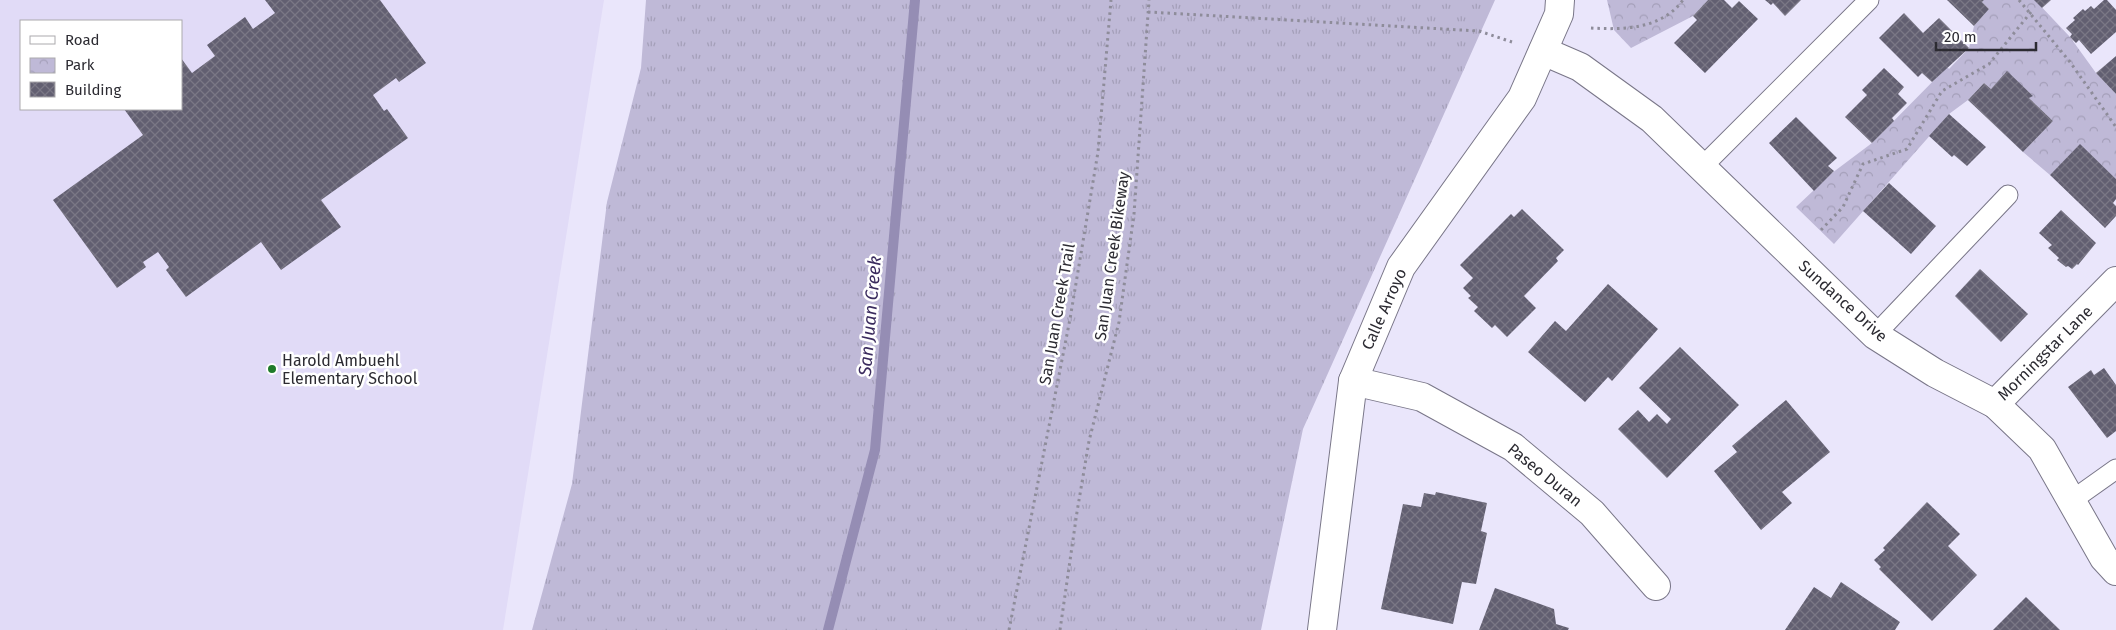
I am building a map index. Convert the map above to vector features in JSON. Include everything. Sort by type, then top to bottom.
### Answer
[{"type":"street","name":"Calle Arroyo","points":[[1322,630],[1353,381],[1401,266],[1522,98],[1559,14],[1560,0]]},
{"type":"street","name":"Sundance Drive","points":[[1543,51],[1580,67],[1652,119],[1875,335],[1935,373],[1995,404],[2042,449],[2104,558],[2116,571]]},
{"type":"street","name":"Morningstar Lane","points":[[1995,404],[2116,281]]},
{"type":"street","name":"Paseo Duran","points":[[1353,381],[1422,397],[1513,446],[1592,513],[1656,586]]},
{"type":"lane","points":[[1702,167],[1869,0]]},
{"type":"lane","points":[[1875,335],[2008,195]]},
{"type":"lane","points":[[2071,501],[2116,469]]},
{"type":"path","name":"San Juan Creek Trail","points":[[1008,630],[1068,329],[1094,170],[1112,0]]},
{"type":"path","name":"San Juan Creek Bikeway","points":[[1060,630],[1089,441],[1118,322],[1133,224],[1149,0]]},
{"type":"path","points":[[1591,28],[1626,30],[1647,24],[1670,14],[1683,0]]},
{"type":"path","points":[[2019,0],[2070,62],[2116,127]]},
{"type":"path","points":[[1148,12],[1479,31],[1543,51]]},
{"type":"path","points":[[1821,230],[1843,207],[1863,164],[1907,149],[1942,91],[1989,64],[2030,12]]},
{"type":"shaded area","name":"Harold Ambuehl Elementary School","points":[[0,0],[604,0],[503,630],[0,630]]},
{"type":"green space","points":[[646,0],[1495,0],[1303,429],[1261,630],[532,630],[572,484],[607,202],[641,68]]},
{"type":"green space","points":[[1607,0],[1708,0],[1693,16],[1631,48],[1614,30]]},
{"type":"green space","points":[[1984,0],[2035,0],[2070,37],[2096,73],[2116,94],[2116,179],[2080,145],[2050,175],[2023,152],[2053,121],[2029,98],[2032,95],[2007,72],[1991,89],[1984,83],[1968,100],[1949,114],[1834,244],[1796,207],[1832,173],[1872,143],[1947,67],[1949,69],[1969,48],[1974,26],[1989,9],[1982,2]]},
{"type":"building","points":[[265,0],[380,0],[426,63],[399,82],[396,78],[373,95],[384,111],[387,109],[408,138],[321,200],[341,227],[281,270],[261,242],[186,297],[166,270],[169,267],[158,252],[143,262],[146,267],[117,288],[53,200],[143,135],[125,110],[182,110],[182,59],[192,73],[215,56],[207,45],[245,17],[253,29],[275,13]]},
{"type":"building","points":[[1708,0],[1724,0],[1732,8],[1739,1],[1758,19],[1705,73],[1674,43],[1697,20],[1693,16]]},
{"type":"building","points":[[1765,0],[1801,0],[1785,16],[1773,3],[1771,5]]},
{"type":"building","points":[[1947,0],[1984,0],[1982,2],[1989,9],[1974,26]]},
{"type":"building","points":[[2034,0],[2051,0],[2042,8]]},
{"type":"building","points":[[2104,0],[2107,0],[2116,10],[2116,32],[2091,54],[2079,40],[2076,43],[2070,37],[2072,34],[2066,28],[2083,9],[2085,11],[2091,6],[2094,9]]},
{"type":"building","points":[[1904,13],[1923,33],[1939,18],[1969,48],[1932,82],[1922,73],[1918,77],[1879,38]]},
{"type":"building","points":[[2116,56],[2116,94],[2096,73]]},
{"type":"building","points":[[1884,68],[1904,87],[1898,94],[1907,103],[1892,118],[1894,121],[1872,143],[1845,117],[1867,95],[1862,90]]},
{"type":"building","points":[[2007,71],[2033,96],[2029,98],[2053,121],[2023,152],[1968,100],[1984,83],[1991,89]]},
{"type":"building","points":[[1949,114],[1986,147],[1967,166],[1954,155],[1952,157],[1929,136]]},
{"type":"building","points":[[1796,117],[1837,158],[1828,166],[1834,171],[1814,191],[1769,143]]},
{"type":"building","points":[[2080,144],[2116,179],[2116,199],[2113,203],[2116,206],[2116,216],[2105,228],[2050,175]]},
{"type":"building","points":[[1889,183],[1936,226],[1911,254],[1863,211]]},
{"type":"building","points":[[1522,209],[1564,250],[1556,258],[1558,261],[1524,296],[1536,308],[1507,337],[1495,325],[1492,328],[1474,311],[1478,307],[1468,298],[1471,296],[1463,288],[1473,278],[1460,265],[1511,214],[1514,217]]},
{"type":"building","points":[[2061,210],[2096,243],[2078,265],[2072,269],[2057,260],[2059,258],[2048,248],[2052,245],[2039,233]]},
{"type":"building","points":[[1980,269],[2028,314],[2001,342],[1955,296]]},
{"type":"building","points":[[1608,284],[1658,329],[1612,381],[1608,377],[1585,402],[1528,352],[1555,321],[1566,331]]},
{"type":"building","points":[[1680,347],[1739,405],[1667,478],[1618,429],[1638,410],[1649,422],[1657,414],[1667,424],[1671,419],[1639,388]]},
{"type":"building","points":[[2104,368],[2116,385],[2116,431],[2107,438],[2068,387],[2091,370],[2094,375]]},
{"type":"building","points":[[1786,400],[1830,452],[1782,492],[1792,503],[1761,530],[1714,471],[1737,452],[1732,446]]},
{"type":"building","points":[[1436,492],[1487,503],[1481,531],[1487,533],[1476,584],[1462,582],[1453,624],[1381,609],[1403,504],[1421,507],[1424,493],[1435,495]]},
{"type":"building","points":[[1927,502],[1960,534],[1948,546],[1977,575],[1932,621],[1879,569],[1881,567],[1874,560]]},
{"type":"building","points":[[1841,582],[1900,622],[1895,630],[1785,630],[1814,587],[1831,598]]},
{"type":"building","points":[[1495,588],[1554,609],[1556,624],[1569,628],[1568,630],[1479,630]]},
{"type":"building","points":[[2026,597],[2060,630],[1993,630]]},
{"type":"waterway","name":"San Juan Creek","points":[[828,630],[875,450],[915,0]]},
{"type":"place","name":"Harold Ambuehl Elementary School","points":[[272,369]]}]
